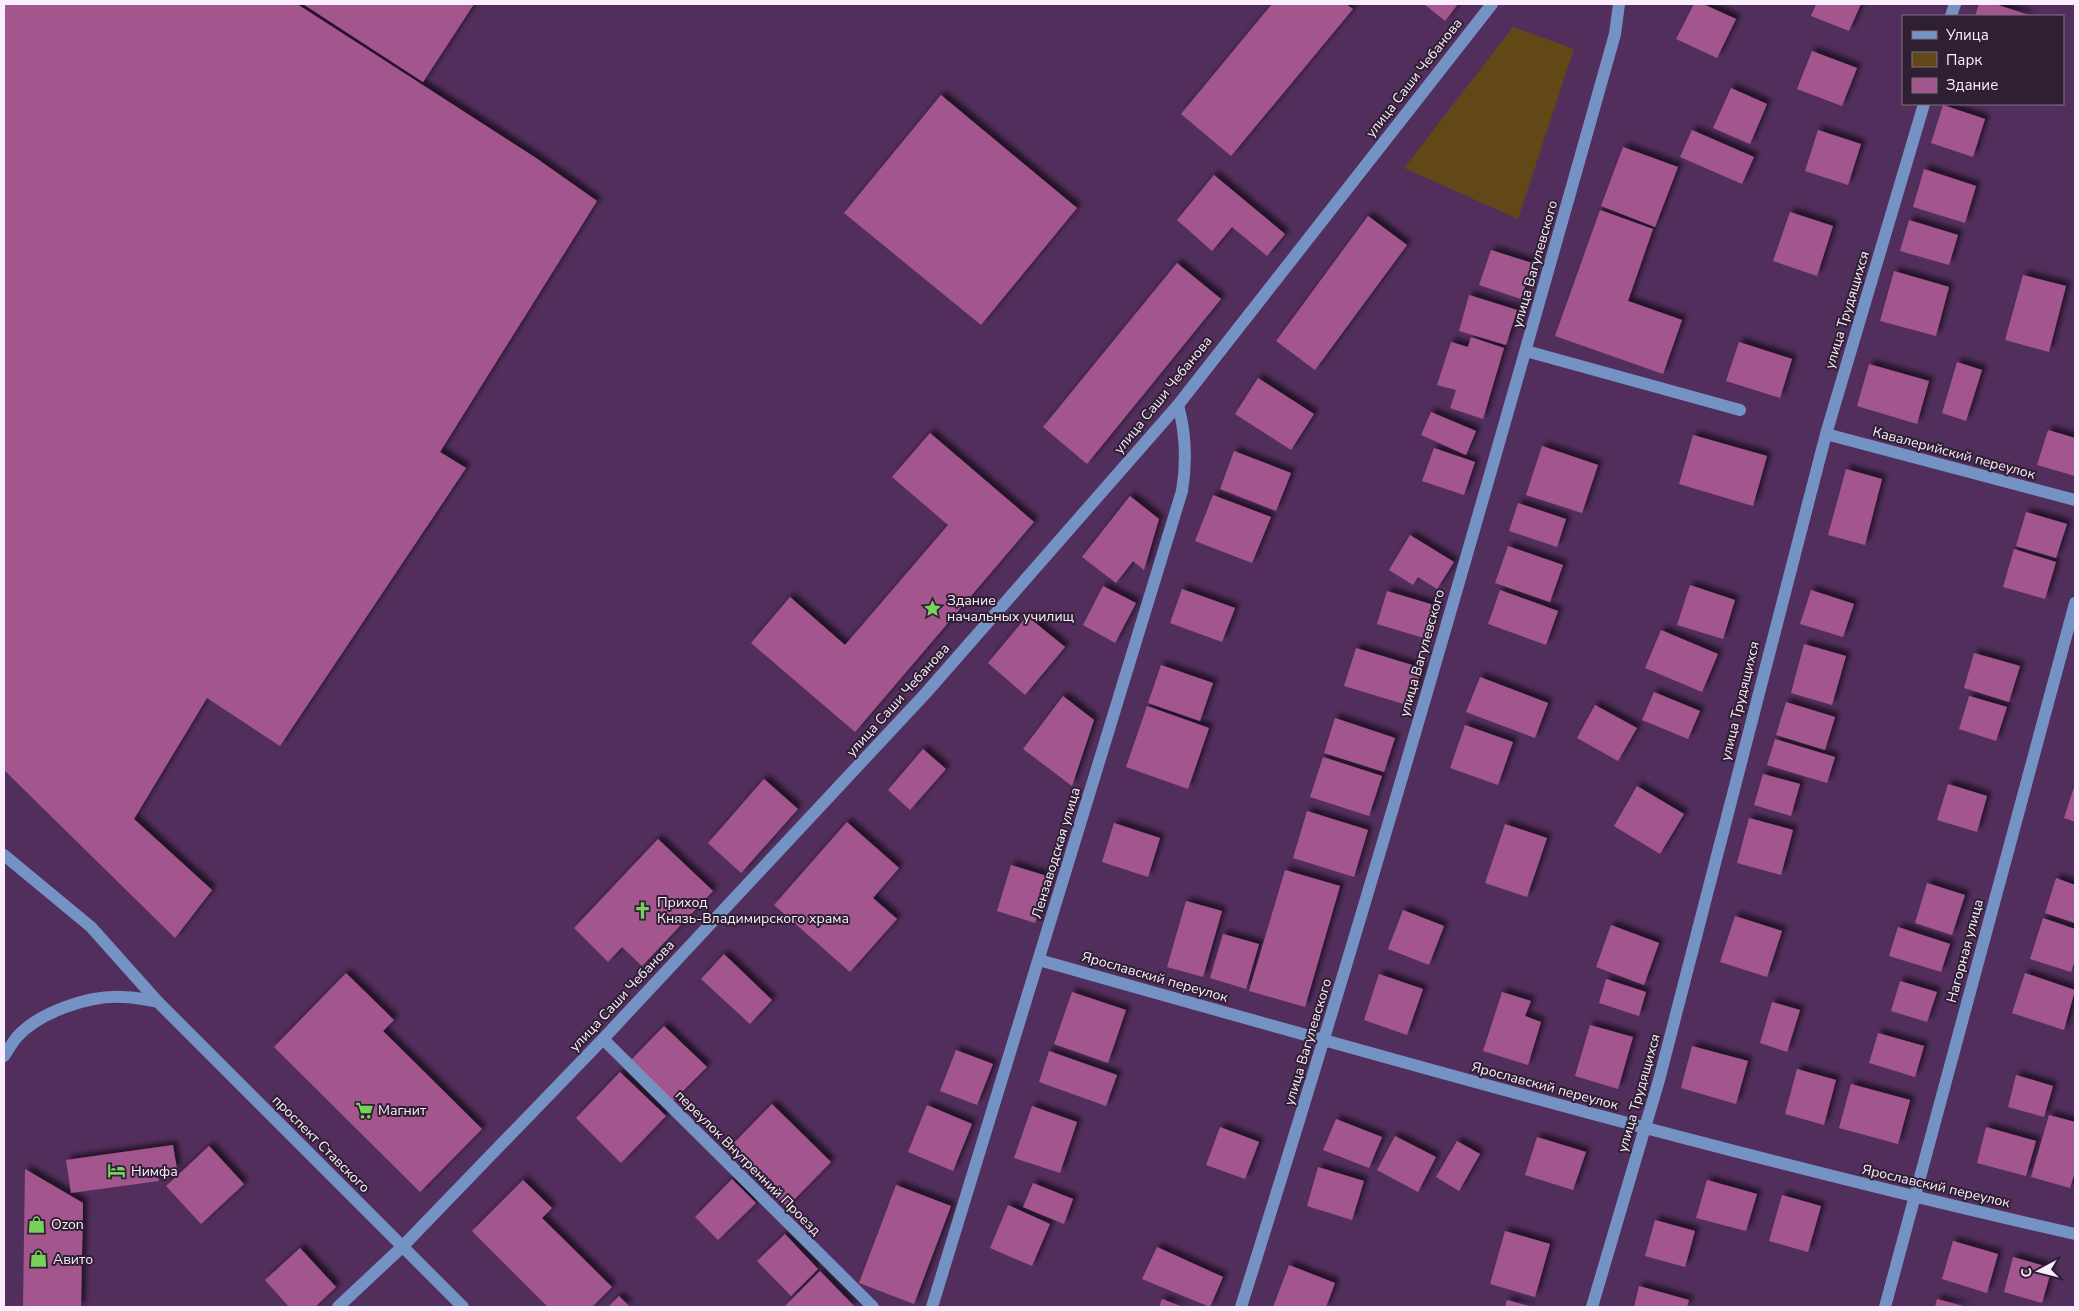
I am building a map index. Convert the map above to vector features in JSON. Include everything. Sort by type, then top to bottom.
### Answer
[{"type":"street","name":"улица Саши Чебанова","points":[[338,1307],[402,1247],[602,1039],[925,694],[1178,405],[1492,4]]},
{"type":"street","name":"улица Вагулевского","points":[[1240,1307],[1325,1041],[1526,351],[1615,34],[1620,4]]},
{"type":"street","name":"улица Трудящихся","points":[[1592,1307],[1644,1129],[1826,434],[1924,105]]},
{"type":"street","points":[[1526,351],[1740,410]]},
{"type":"street","name":"Лензаводская улица","points":[[932,1307],[1182,491],[1186,465],[1186,440],[1178,405]]},
{"type":"street","name":"Кавалерийский переулок","points":[[1826,434],[2075,500]]},
{"type":"street","name":"Нагорная улица","points":[[1885,1307],[1913,1197],[2075,602]]},
{"type":"street","name":"проспект Ставского","points":[[4,855],[91,927],[158,1002],[463,1307]]},
{"type":"street","name":"Ярославский переулок","points":[[1039,960],[1644,1129],[1913,1197],[2075,1234]]},
{"type":"street","points":[[4,1056],[17,1037],[35,1022],[71,1005],[94,999],[123,996],[158,1002]]},
{"type":"street","name":"переулок Внутренний Проезд","points":[[602,1039],[873,1307]]},
{"type":"green space","points":[[1513,27],[1574,49],[1518,219],[1404,168]]},
{"type":"building","points":[[4,4],[297,4],[536,158],[597,201],[440,452],[466,468],[280,746],[207,698],[134,819],[212,890],[175,938],[4,770]]},
{"type":"building","points":[[303,4],[474,4],[423,82]]},
{"type":"building","points":[[1272,4],[1346,4],[1353,9],[1231,156],[1181,114]]},
{"type":"building","points":[[1424,4],[1458,4],[1445,21]]},
{"type":"building","points":[[1694,4],[1703,4],[1736,19],[1717,58],[1676,39]]},
{"type":"building","points":[[1816,4],[1861,4],[1849,31],[1811,16]]},
{"type":"building","points":[[1979,4],[1995,4],[2029,15],[1975,15]]},
{"type":"building","points":[[1812,51],[1857,68],[1842,106],[1797,89]]},
{"type":"building","points":[[1731,88],[1767,104],[1750,144],[1713,128]]},
{"type":"building","points":[[941,95],[1077,208],[981,325],[844,213]]},
{"type":"building","points":[[1943,105],[1985,119],[1973,157],[1931,143]]},
{"type":"building","points":[[1692,130],[1754,157],[1742,184],[1680,157]]},
{"type":"building","points":[[1818,130],[1861,144],[1848,185],[1805,171]]},
{"type":"building","points":[[1623,147],[1678,167],[1655,227],[1601,206]]},
{"type":"building","points":[[1924,169],[1976,186],[1965,223],[1913,207]]},
{"type":"building","points":[[1214,175],[1285,234],[1267,256],[1232,227],[1212,251],[1177,220]]},
{"type":"building","points":[[1600,210],[1653,229],[1628,301],[1682,320],[1663,374],[1555,336]]},
{"type":"building","points":[[1790,212],[1833,226],[1817,276],[1773,261]]},
{"type":"building","points":[[1368,216],[1407,245],[1315,370],[1276,341]]},
{"type":"building","points":[[1909,220],[1958,235],[1949,265],[1900,251]]},
{"type":"building","points":[[1491,250],[1532,263],[1521,299],[1479,285]]},
{"type":"building","points":[[1177,263],[1221,299],[1087,464],[1043,427]]},
{"type":"building","points":[[1894,271],[1949,287],[1936,336],[1880,321]]},
{"type":"building","points":[[2023,275],[2066,286],[2049,352],[2005,340]]},
{"type":"building","points":[[1469,295],[1517,310],[1506,345],[1459,331]]},
{"type":"building","points":[[1471,337],[1504,348],[1483,419],[1450,408],[1456,390],[1437,385],[1451,342],[1468,347]]},
{"type":"building","points":[[1739,342],[1792,359],[1780,398],[1726,381]]},
{"type":"building","points":[[1957,362],[1982,370],[1966,421],[1942,413]]},
{"type":"building","points":[[1869,364],[1929,381],[1917,424],[1857,406]]},
{"type":"building","points":[[1258,378],[1314,414],[1291,450],[1235,414]]},
{"type":"building","points":[[1431,412],[1476,431],[1466,455],[1421,435]]},
{"type":"building","points":[[2048,430],[2075,438],[2075,476],[2037,465]]},
{"type":"building","points":[[930,433],[1034,522],[855,732],[751,643],[790,597],[845,645],[948,525],[892,477]]},
{"type":"building","points":[[1693,435],[1767,456],[1753,506],[1679,484]]},
{"type":"building","points":[[1542,446],[1598,465],[1582,513],[1526,495]]},
{"type":"building","points":[[1434,448],[1475,462],[1464,495],[1422,481]]},
{"type":"building","points":[[1234,451],[1291,473],[1276,511],[1220,489]]},
{"type":"building","points":[[1846,469],[1882,479],[1865,545],[1828,535]]},
{"type":"building","points":[[1213,495],[1271,517],[1252,563],[1195,541]]},
{"type":"building","points":[[1130,496],[1159,519],[1144,570],[1133,561],[1116,583],[1082,557]]},
{"type":"building","points":[[1518,503],[1566,519],[1557,547],[1509,531]]},
{"type":"building","points":[[2026,512],[2067,524],[2056,558],[2016,546]]},
{"type":"building","points":[[1410,535],[1454,562],[1437,589],[1418,577],[1413,585],[1389,570]]},
{"type":"building","points":[[1508,546],[1563,565],[1550,602],[1495,583]]},
{"type":"building","points":[[2014,549],[2056,562],[2045,599],[2003,587]]},
{"type":"building","points":[[1690,585],[1735,600],[1723,639],[1677,625]]},
{"type":"building","points":[[1103,586],[1136,603],[1115,643],[1083,625]]},
{"type":"building","points":[[1182,589],[1235,608],[1222,642],[1170,623]]},
{"type":"building","points":[[1500,590],[1558,611],[1546,645],[1488,624]]},
{"type":"building","points":[[1811,590],[1854,604],[1843,637],[1800,624]]},
{"type":"building","points":[[1387,591],[1437,606],[1427,639],[1377,624]]},
{"type":"building","points":[[1027,616],[1065,647],[1025,695],[988,663]]},
{"type":"building","points":[[1661,630],[1718,654],[1702,692],[1645,668]]},
{"type":"building","points":[[1804,644],[1846,656],[1832,705],[1791,693]]},
{"type":"building","points":[[1356,648],[1422,668],[1410,706],[1344,686]]},
{"type":"building","points":[[1974,653],[2020,666],[2009,702],[1964,688]]},
{"type":"building","points":[[1161,665],[1213,683],[1200,721],[1148,703]]},
{"type":"building","points":[[1480,677],[1548,703],[1535,738],[1466,712]]},
{"type":"building","points":[[1654,692],[1700,711],[1688,739],[1642,720]]},
{"type":"building","points":[[1063,696],[1094,720],[1072,786],[1023,749]]},
{"type":"building","points":[[1969,696],[2007,707],[1996,741],[1959,729]]},
{"type":"building","points":[[1786,702],[1835,717],[1825,750],[1776,735]]},
{"type":"building","points":[[1595,705],[1637,728],[1618,761],[1577,738]]},
{"type":"building","points":[[1147,706],[1209,728],[1188,789],[1126,767]]},
{"type":"building","points":[[1335,718],[1395,738],[1384,772],[1324,753]]},
{"type":"building","points":[[1465,725],[1513,742],[1498,785],[1450,768]]},
{"type":"building","points":[[1775,739],[1835,757],[1827,783],[1767,765]]},
{"type":"building","points":[[923,749],[946,769],[910,810],[888,790]]},
{"type":"building","points":[[1323,757],[1382,776],[1369,816],[1310,797]]},
{"type":"building","points":[[1763,774],[1800,784],[1791,816],[1754,805]]},
{"type":"building","points":[[764,779],[798,809],[741,873],[708,843]]},
{"type":"building","points":[[1948,784],[1987,796],[1977,832],[1937,820]]},
{"type":"building","points":[[2075,784],[2075,822],[2064,818]]},
{"type":"building","points":[[1637,786],[1684,814],[1660,854],[1614,826]]},
{"type":"building","points":[[1307,811],[1368,830],[1354,877],[1293,858]]},
{"type":"building","points":[[1749,818],[1793,830],[1781,875],[1737,863]]},
{"type":"building","points":[[847,822],[899,868],[873,898],[897,919],[850,972],[774,905]]},
{"type":"building","points":[[1114,823],[1160,838],[1148,877],[1102,862]]},
{"type":"building","points":[[1505,824],[1547,838],[1527,897],[1485,883]]},
{"type":"building","name":"Приход Князь-Владимирского храма","points":[[658,839],[713,891],[642,966],[622,947],[608,962],[574,928]]},
{"type":"building","points":[[1011,865],[1050,877],[1035,923],[997,911]]},
{"type":"building","points":[[1285,870],[1340,886],[1305,1007],[1249,991]]},
{"type":"building","points":[[2056,878],[2075,885],[2075,923],[2045,913]]},
{"type":"building","points":[[1927,883],[1965,895],[1952,935],[1915,923]]},
{"type":"building","points":[[1186,901],[1222,911],[1203,977],[1167,967]]},
{"type":"building","points":[[1403,910],[1444,926],[1429,965],[1388,949]]},
{"type":"building","points":[[1735,916],[1782,931],[1767,977],[1720,962]]},
{"type":"building","points":[[2043,918],[2075,929],[2075,960],[2071,972],[2030,959]]},
{"type":"building","points":[[1611,925],[1659,943],[1644,985],[1596,967]]},
{"type":"building","points":[[1898,927],[1950,944],[1941,972],[1889,956]]},
{"type":"building","points":[[1223,934],[1259,944],[1246,989],[1210,978]]},
{"type":"building","points":[[724,954],[772,1000],[750,1024],[701,979]]},
{"type":"building","points":[[346,973],[394,1020],[383,1031],[482,1129],[420,1192],[274,1047]]},
{"type":"building","points":[[2025,973],[2075,990],[2064,1030],[2012,1013]]},
{"type":"building","points":[[1379,974],[1423,989],[1407,1035],[1364,1020]]},
{"type":"building","points":[[1606,979],[1646,992],[1639,1016],[1599,1003]]},
{"type":"building","points":[[1900,981],[1937,992],[1927,1022],[1891,1011]]},
{"type":"building","points":[[1072,992],[1126,1010],[1108,1063],[1054,1044]]},
{"type":"building","points":[[1502,992],[1531,1001],[1525,1016],[1541,1022],[1528,1065],[1483,1051]]},
{"type":"building","points":[[1772,1002],[1800,1010],[1787,1052],[1760,1043]]},
{"type":"building","points":[[1590,1025],[1633,1037],[1618,1089],[1575,1076]]},
{"type":"building","points":[[664,1026],[707,1067],[673,1101],[631,1060]]},
{"type":"building","points":[[1878,1033],[1924,1046],[1915,1077],[1869,1063]]},
{"type":"building","points":[[1692,1046],[1748,1061],[1736,1104],[1681,1088]]},
{"type":"building","points":[[956,1050],[993,1064],[977,1105],[940,1091]]},
{"type":"building","points":[[1049,1051],[1117,1075],[1106,1106],[1039,1082]]},
{"type":"building","points":[[1797,1069],[1836,1080],[1824,1125],[1785,1114]]},
{"type":"building","points":[[620,1072],[666,1116],[621,1163],[576,1118]]},
{"type":"building","points":[[2016,1075],[2053,1086],[2044,1117],[2008,1107]]},
{"type":"building","points":[[1851,1084],[1910,1100],[1898,1144],[1839,1128]]},
{"type":"building","points":[[772,1104],[831,1162],[787,1207],[728,1149]]},
{"type":"building","points":[[927,1105],[972,1124],[953,1171],[908,1152]]},
{"type":"building","points":[[1032,1106],[1077,1122],[1060,1173],[1014,1158]]},
{"type":"building","points":[[2049,1115],[2075,1122],[2075,1172],[2070,1188],[2031,1177]]},
{"type":"building","points":[[1336,1119],[1382,1137],[1369,1168],[1323,1150]]},
{"type":"building","points":[[1220,1127],[1259,1142],[1245,1179],[1206,1165]]},
{"type":"building","points":[[1986,1127],[2036,1141],[2026,1176],[1977,1163]]},
{"type":"building","points":[[1395,1136],[1436,1157],[1418,1192],[1377,1170]]},
{"type":"building","points":[[1537,1137],[1586,1152],[1573,1190],[1525,1175]]},
{"type":"building","points":[[1457,1141],[1480,1154],[1459,1191],[1436,1177]]},
{"type":"building","points":[[173,1145],[177,1170],[158,1172],[159,1181],[71,1193],[66,1160]]},
{"type":"building","points":[[209,1146],[244,1184],[201,1224],[166,1186]]},
{"type":"building","points":[[1318,1167],[1364,1181],[1352,1220],[1307,1206]]},
{"type":"building","points":[[25,1169],[83,1203],[81,1307],[23,1307]]},
{"type":"building","points":[[732,1179],[756,1203],[718,1240],[695,1217]]},
{"type":"building","points":[[523,1180],[552,1208],[542,1218],[612,1287],[592,1307],[548,1307],[472,1231]]},
{"type":"building","points":[[1707,1180],[1757,1194],[1746,1231],[1696,1218]]},
{"type":"building","points":[[1033,1183],[1073,1199],[1064,1224],[1023,1207]]},
{"type":"building","points":[[896,1185],[951,1206],[914,1304],[859,1283]]},
{"type":"building","points":[[1782,1195],[1821,1206],[1808,1252],[1769,1241]]},
{"type":"building","points":[[1008,1205],[1050,1224],[1032,1266],[990,1248]]},
{"type":"building","points":[[1655,1220],[1695,1231],[1685,1267],[1645,1256]]},
{"type":"building","points":[[1505,1231],[1550,1244],[1535,1297],[1490,1284]]},
{"type":"building","points":[[785,1234],[818,1269],[791,1296],[757,1261]]},
{"type":"building","points":[[1953,1241],[1998,1254],[1987,1293],[1942,1279]]},
{"type":"building","points":[[1157,1247],[1223,1277],[1210,1307],[1142,1279]]},
{"type":"building","points":[[300,1248],[336,1287],[315,1307],[289,1307],[265,1280]]},
{"type":"building","points":[[2013,1257],[2052,1268],[2042,1303],[2004,1292]]},
{"type":"building","points":[[1289,1265],[1335,1283],[1326,1307],[1273,1307]]},
{"type":"building","points":[[820,1271],[853,1307],[784,1307]]},
{"type":"building","points":[[1639,1286],[1689,1300],[1687,1307],[1634,1307]]},
{"type":"building","points":[[619,1296],[630,1307],[608,1307]]},
{"type":"building","points":[[1162,1299],[1183,1307],[1159,1307]]},
{"type":"building","points":[[1937,1299],[1967,1307],[1935,1307]]},
{"type":"building","points":[[1507,1300],[1533,1307],[1505,1307]]},
{"type":"place","name":"Здание начальных училищ","points":[[933,608]]},
{"type":"place","name":"Приход Князь-Владимирского храма","points":[[643,910]]},
{"type":"place","name":"Магнит","points":[[364,1110]]},
{"type":"place","name":"Нимфа","points":[[117,1171]]},
{"type":"place","name":"Ozon","points":[[37,1224]]},
{"type":"place","name":"Авито","points":[[39,1259]]}]
